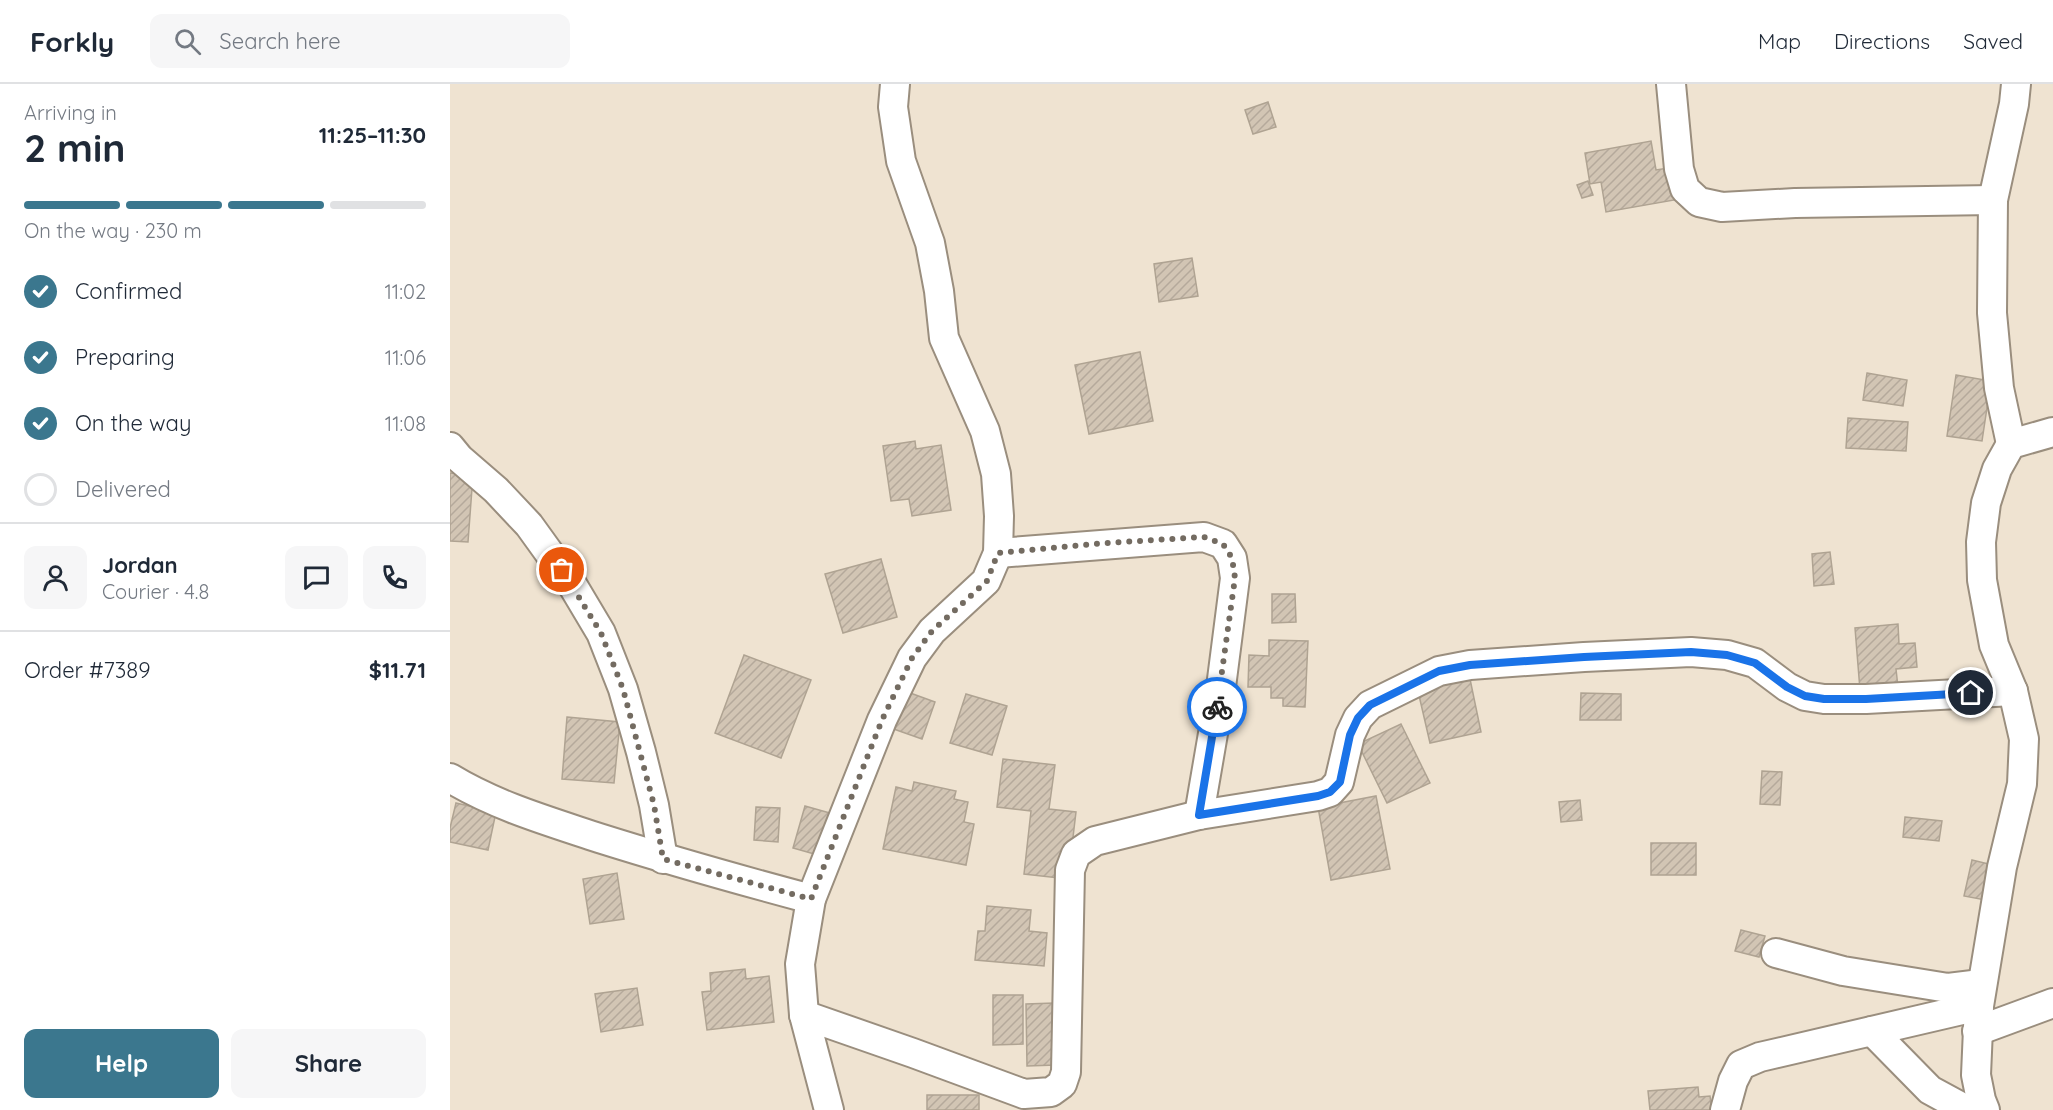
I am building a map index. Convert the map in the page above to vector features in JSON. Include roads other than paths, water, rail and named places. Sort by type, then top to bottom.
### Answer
[{"type":"street","points":[[829,1110],[804,1015],[800,964],[811,899],[882,720],[912,658],[932,631],[987,581],[998,553],[999,516],[996,474],[986,431],[944,338],[939,291],[930,243],[901,161],[893,107],[895,84]]},
{"type":"street","points":[[1671,84],[1679,169],[1685,189],[1699,202],[1722,207],[1795,203],[1994,200]]},
{"type":"street","points":[[1985,1110],[1976,1075],[1979,1007],[2002,867],[2022,784],[2024,739],[2013,691],[1994,645],[1982,580],[1981,542],[1986,503],[1997,469],[2011,444],[1999,387],[1992,313],[1994,200],[2016,84]]},
{"type":"street","points":[[2011,444],[2053,432]]},
{"type":"street","points":[[450,447],[529,525],[573,586],[601,633],[623,689],[641,752],[654,805],[663,859]]},
{"type":"street","points":[[998,553],[1204,537],[1223,544],[1232,558],[1235,578],[1221,687],[1199,815]]},
{"type":"street","points":[[804,1015],[913,1053],[1033,1102],[1062,1084],[1066,1072],[1070,870],[1076,854],[1095,841],[1199,815],[1318,796],[1330,792],[1340,782],[1350,735],[1358,718],[1370,705],[1439,671],[1470,665],[1691,652],[1727,655],[1755,663],[1787,687],[1805,696],[1824,699],[2013,691]]},
{"type":"street","points":[[450,778],[466,788],[526,815],[663,859],[811,899]]},
{"type":"street","points":[[1776,953],[1843,971],[1948,988],[1979,1007]]},
{"type":"street","points":[[1725,1110],[1733,1080],[1742,1065],[1760,1056],[1979,1007],[2053,1003]]},
{"type":"street","points":[[1872,1031],[1930,1090],[1967,1110]]}]
